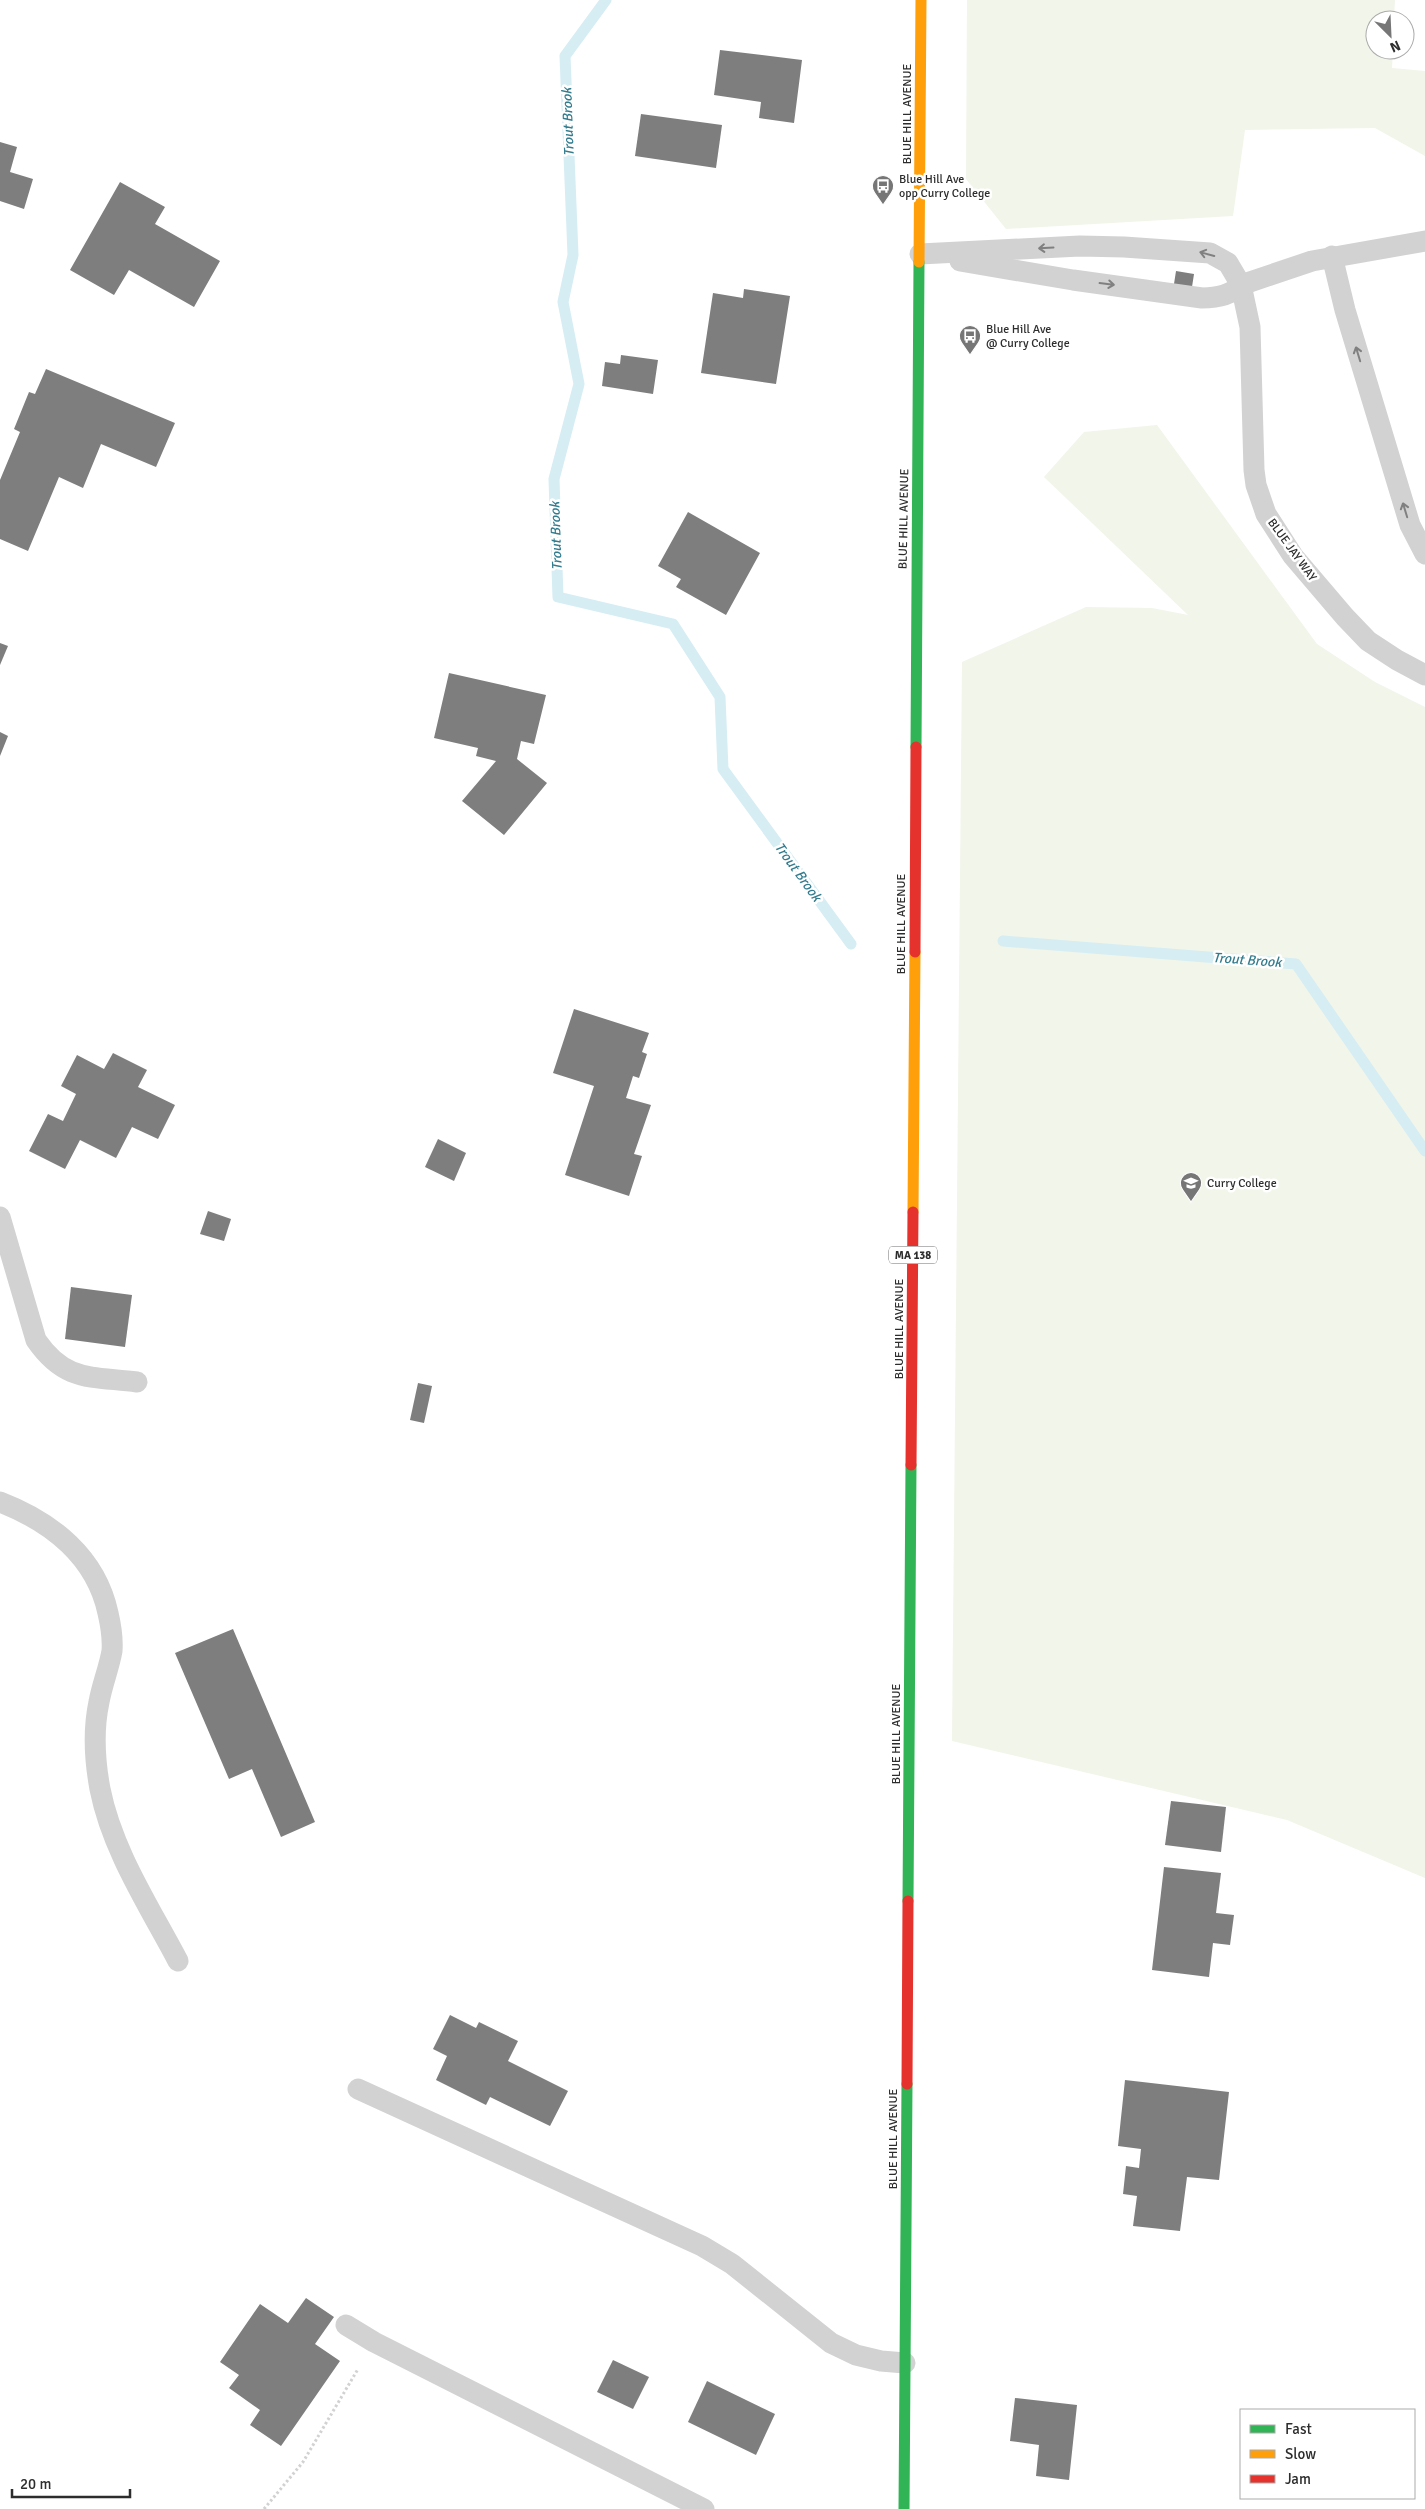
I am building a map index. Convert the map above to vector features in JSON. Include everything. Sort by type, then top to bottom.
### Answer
[{"type":"highway","name":"BLUE HILL AVENUE","points":[[904,2509],[921,0]]},
{"type":"lane","points":[[920,254],[1073,280],[1202,298],[1226,295],[1241,286],[1312,261],[1425,241]]},
{"type":"lane","name":"BLUE JAY WAY","points":[[920,254],[1080,246],[1194,252],[1210,254],[1228,263],[1241,286],[1251,336],[1254,470],[1256,485],[1266,514],[1293,556],[1356,630],[1381,651],[1425,675]]},
{"type":"lane","points":[[1332,256],[1345,310],[1410,525],[1425,554]]},
{"type":"lane","points":[[0,1217],[36,1340],[48,1358],[67,1372],[137,1382]]},
{"type":"lane","points":[[0,1502],[36,1519],[57,1533],[84,1560],[100,1584],[112,1629],[112,1651],[98,1714],[96,1760],[100,1788],[106,1814],[119,1848],[178,1961]]},
{"type":"lane","points":[[358,2089],[702,2246],[732,2264],[831,2343],[856,2355],[881,2361],[906,2363]]},
{"type":"lane","points":[[346,2325],[374,2342],[704,2509]]},
{"type":"path","points":[[264,2509],[286,2485],[307,2455],[374,2342]]},
{"type":"shaded area","points":[[967,0],[1395,0],[1394,10],[1365,10],[1365,60],[1392,60],[1392,68],[1425,71],[1425,156],[1375,128],[1245,130],[1233,216],[1006,229],[966,179]]},
{"type":"shaded area","name":"Curry College","points":[[1157,425],[1317,644],[1375,682],[1425,707],[1425,1878],[1287,1820],[952,1741],[962,662],[1086,607],[1152,608],[1188,615],[1044,477],[1084,432]]},
{"type":"building","points":[[720,50],[802,60],[794,123],[759,118],[761,102],[714,95]]},
{"type":"building","points":[[641,114],[722,125],[716,168],[635,156]]},
{"type":"building","points":[[0,142],[17,147],[10,172],[33,179],[24,209],[0,201]]},
{"type":"building","points":[[120,182],[165,207],[155,224],[220,261],[194,307],[129,270],[114,295],[70,270]]},
{"type":"building","points":[[1176,271],[1194,274],[1192,287],[1174,284]]},
{"type":"building","points":[[744,289],[790,296],[776,384],[701,373],[713,293],[743,298]]},
{"type":"building","points":[[621,355],[658,360],[653,394],[602,386],[605,362],[620,364]]},
{"type":"building","points":[[46,369],[175,423],[156,467],[101,444],[83,488],[59,477],[28,551],[0,539],[0,480],[20,432],[14,429],[29,392],[35,394]]},
{"type":"building","points":[[688,512],[760,553],[726,615],[676,587],[681,579],[658,566]]},
{"type":"building","points":[[0,643],[8,646],[0,665]]},
{"type":"building","points":[[449,673],[546,695],[534,744],[521,741],[517,759],[547,783],[504,835],[462,801],[496,761],[476,756],[478,748],[434,738]]},
{"type":"building","points":[[0,732],[8,736],[0,756]]},
{"type":"building","points":[[574,1009],[649,1033],[642,1052],[647,1054],[639,1078],[633,1076],[626,1098],[651,1105],[634,1154],[642,1156],[629,1196],[565,1175],[594,1086],[553,1073]]},
{"type":"building","points":[[113,1053],[147,1070],[138,1087],[175,1105],[158,1139],[132,1127],[116,1158],[80,1140],[65,1169],[29,1151],[48,1114],[63,1121],[76,1094],[61,1086],[77,1055],[104,1069]]},
{"type":"building","points":[[438,1139],[466,1153],[454,1181],[425,1167]]},
{"type":"building","points":[[208,1211],[231,1219],[224,1241],[200,1234]]},
{"type":"building","points":[[71,1287],[132,1295],[125,1347],[65,1339]]},
{"type":"building","points":[[418,1383],[432,1386],[424,1423],[410,1420]]},
{"type":"building","points":[[233,1629],[315,1822],[281,1837],[252,1769],[229,1779],[175,1653]]},
{"type":"building","points":[[1171,1801],[1226,1807],[1221,1852],[1165,1845]]},
{"type":"building","points":[[1164,1867],[1221,1873],[1216,1913],[1234,1915],[1230,1945],[1213,1943],[1209,1977],[1152,1970]]},
{"type":"building","points":[[450,2015],[476,2028],[479,2022],[518,2041],[508,2061],[568,2091],[550,2126],[490,2097],[486,2105],[436,2080],[447,2056],[433,2049]]},
{"type":"building","points":[[1125,2080],[1229,2092],[1219,2180],[1187,2177],[1180,2231],[1133,2226],[1137,2196],[1123,2194],[1126,2166],[1139,2168],[1141,2149],[1118,2146]]},
{"type":"building","points":[[306,2298],[334,2317],[315,2344],[340,2361],[281,2446],[250,2425],[260,2410],[229,2388],[239,2375],[220,2362],[260,2304],[288,2323]]},
{"type":"building","points":[[613,2360],[649,2377],[633,2409],[597,2392]]},
{"type":"building","points":[[707,2381],[775,2414],[756,2455],[688,2422]]},
{"type":"building","points":[[1015,2398],[1077,2405],[1069,2480],[1036,2476],[1039,2445],[1010,2441]]},
{"type":"waterway","name":"Trout Brook","points":[[606,0],[565,56],[573,255],[563,302],[579,384],[554,479],[558,597],[673,624],[720,697],[723,769],[851,944]]},
{"type":"waterway","name":"Trout Brook","points":[[1003,941],[1296,964],[1425,1151]]},
{"type":"traffic: fast","points":[[916,747],[919,262]]},
{"type":"traffic: fast","points":[[908,1901],[911,1465]]},
{"type":"traffic: fast","points":[[904,2509],[907,2084]]},
{"type":"traffic: slow","points":[[919,262],[921,0]]},
{"type":"traffic: slow","points":[[913,1212],[915,952]]},
{"type":"traffic: jam","points":[[915,952],[916,747]]},
{"type":"traffic: jam","points":[[911,1465],[913,1212]]},
{"type":"traffic: jam","points":[[907,2084],[908,1901]]},
{"type":"place","name":"Blue Hill Ave opp Curry College","points":[[883,205]]},
{"type":"place","name":"Blue Hill Ave @ Curry College","points":[[970,355]]},
{"type":"place","name":"Curry College","points":[[1191,1202]]}]
